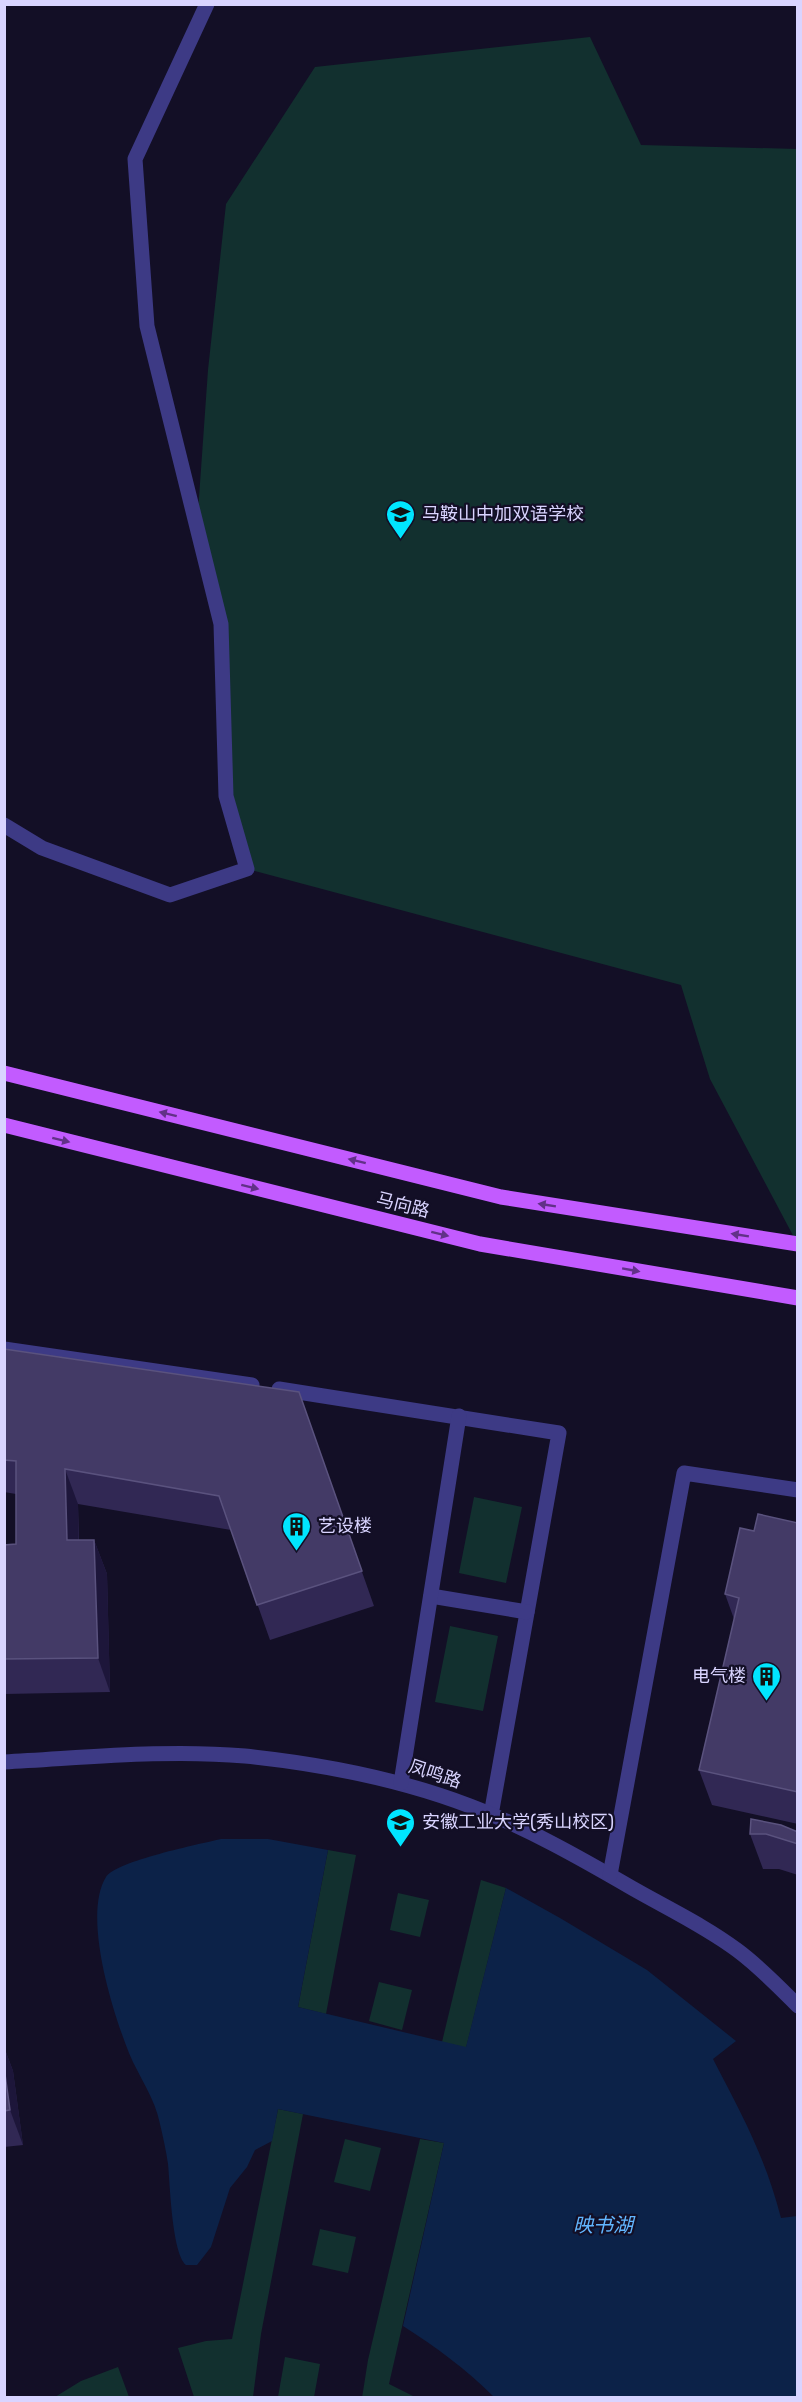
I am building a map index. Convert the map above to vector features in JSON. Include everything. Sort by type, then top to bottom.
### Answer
[{"type":"main road","name":"马向路","points":[[4,1074],[501,1197],[798,1244]]},
{"type":"main road","name":"马向路","points":[[4,1125],[480,1244],[798,1298]]},
{"type":"street","points":[[4,825],[42,848],[170,895],[248,869],[226,796],[221,624],[147,326],[135,159],[207,4]]},
{"type":"street","points":[[4,1349],[459,1416],[559,1433],[491,1815]]},
{"type":"street","points":[[401,1783],[459,1416]]},
{"type":"street","points":[[610,1875],[684,1473],[798,1490]]},
{"type":"street","points":[[430,1596],[527,1612]]},
{"type":"street","name":"凤鸣路","points":[[4,1762],[147,1754],[243,1756],[342,1769],[401,1783],[471,1806],[610,1875],[736,1949],[766,1974],[798,2006]]},
{"type":"green space","points":[[590,37],[641,145],[797,149],[797,1243],[710,1079],[681,985],[247,869],[226,796],[221,624],[197,526],[208,370],[226,204],[315,67]]},
{"type":"green space","points":[[474,1497],[522,1507],[506,1583],[459,1573]]},
{"type":"green space","points":[[450,1626],[498,1636],[483,1711],[435,1702]]},
{"type":"green space","points":[[328,1850],[356,1855],[326,2014],[298,2007]]},
{"type":"green space","points":[[481,1880],[506,1888],[466,2048],[442,2042]]},
{"type":"green space","points":[[398,1893],[429,1900],[420,1937],[390,1930]]},
{"type":"green space","points":[[379,1982],[412,1990],[402,2030],[369,2021]]},
{"type":"green space","points":[[278,2109],[303,2114],[261,2334],[253,2397],[194,2397],[178,2348],[206,2341],[232,2339]]},
{"type":"green space","points":[[345,2139],[381,2148],[370,2191],[334,2182]]},
{"type":"green space","points":[[420,2139],[444,2143],[389,2384],[415,2397],[362,2398],[368,2360]]},
{"type":"green space","points":[[320,2229],[356,2237],[348,2273],[312,2265]]},
{"type":"green space","points":[[285,2357],[320,2364],[314,2397],[278,2397]]},
{"type":"green space","points":[[118,2367],[129,2397],[55,2397],[81,2381]]},
{"type":"water","name":"映书湖","points":[[221,1839],[268,1839],[328,1850],[298,2007],[466,2047],[506,1888],[647,1970],[736,2041],[713,2059],[760,2155],[781,2218],[797,2216],[797,2397],[494,2397],[450,2359],[403,2326],[444,2143],[278,2109],[272,2141],[255,2150],[247,2167],[230,2188],[211,2247],[197,2265],[186,2265],[181,2258],[175,2233],[168,2164],[158,2114],[129,2053],[115,2014],[102,1965],[97,1915],[99,1894],[106,1877],[113,1871],[141,1859]]},
{"type":"building","name":"艺设楼","points":[[4,1349],[299,1392],[362,1571],[257,1605],[219,1496],[65,1469],[67,1540],[94,1540],[98,1658],[4,1659],[4,1545],[16,1544],[16,1461],[4,1460]]},
{"type":"building","name":"电气楼","points":[[758,1514],[798,1523],[798,1792],[699,1770],[739,1598],[725,1594],[740,1528],[754,1531]]},
{"type":"building","points":[[751,1819],[781,1825],[798,1832],[798,1844],[766,1834],[750,1834]]},
{"type":"building","points":[[4,2067],[10,2110],[4,2111]]},
{"type":"place","name":"马鞍山中加双语学校","points":[[401,540]]},
{"type":"place","name":"艺设楼","points":[[297,1552]]},
{"type":"place","name":"电气楼","points":[[767,1702]]},
{"type":"place","name":"安徽工业大学(秀山校区)","points":[[401,1848]]}]
